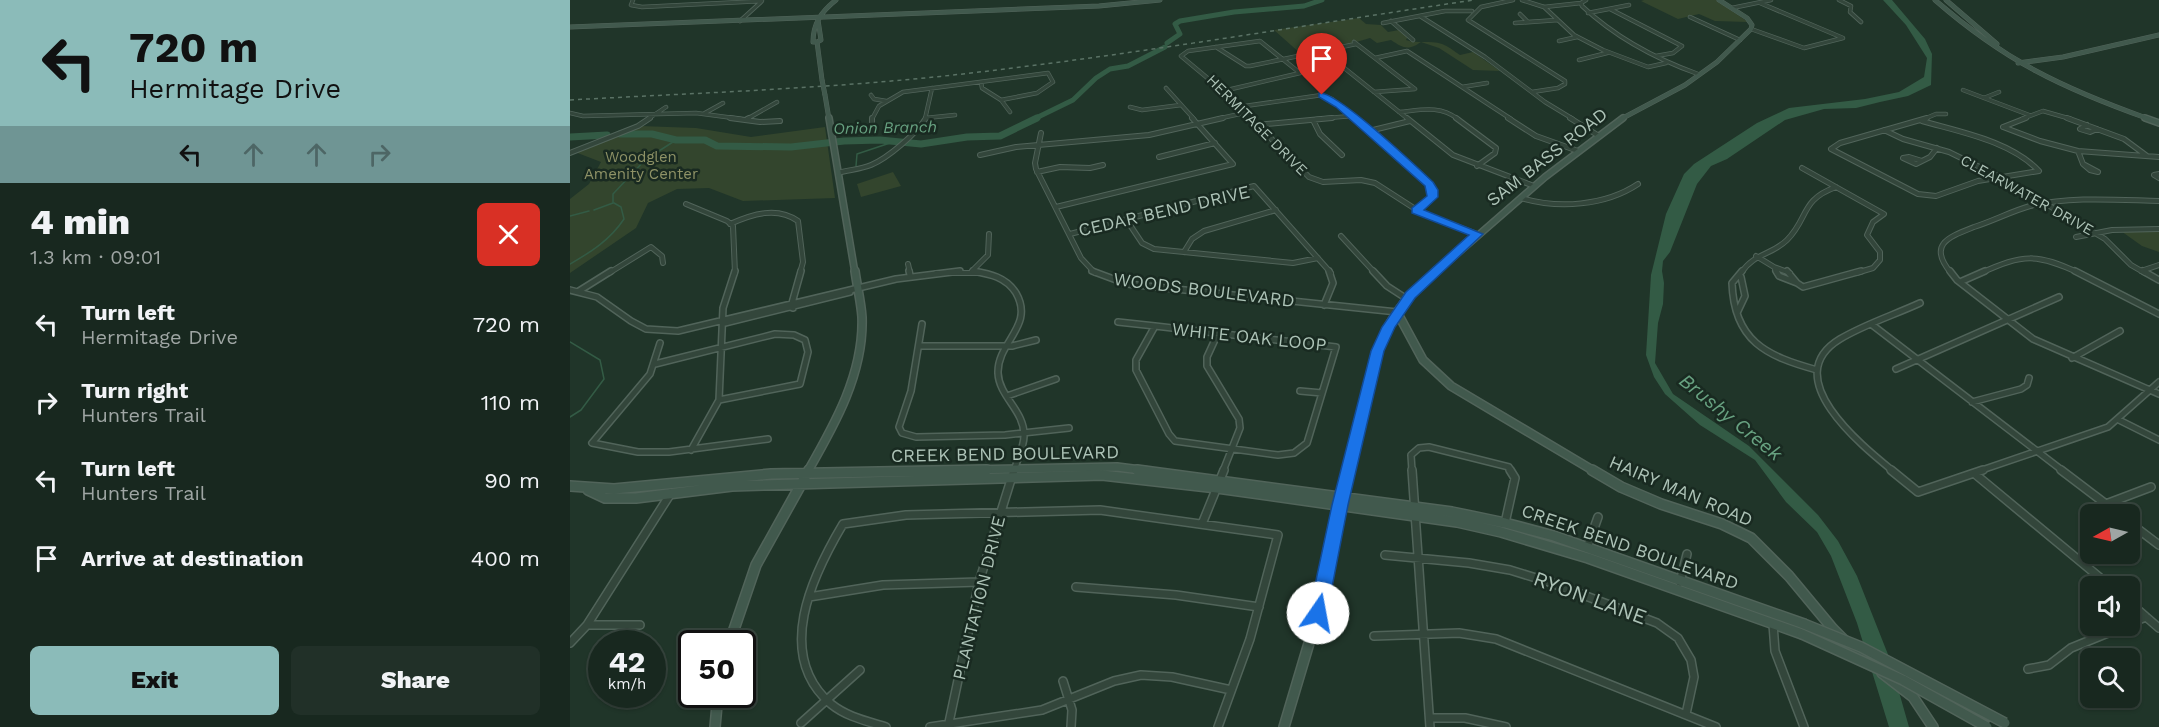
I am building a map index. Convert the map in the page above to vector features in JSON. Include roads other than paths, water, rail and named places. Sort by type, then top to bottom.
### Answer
[{"type":"main road","points":[[734,630],[756,565],[839,416],[860,355],[862,328],[857,289],[817,42],[813,42],[812,30],[815,22],[836,0]]},
{"type":"main road","points":[[828,8],[841,0]]},
{"type":"main road","points":[[570,27],[1107,6],[1160,0]]},
{"type":"main road","points":[[1719,0],[1749,20],[1752,24],[1751,29]]},
{"type":"main road","points":[[1937,0],[1983,40],[2023,63],[2078,92],[2135,115],[2159,121]]},
{"type":"main road","points":[[1945,0],[1993,42],[2023,63],[2159,121]]},
{"type":"main road","name":"SAM BASS ROAD","points":[[1284,727],[1318,613],[1372,367],[1397,312],[1407,299],[1477,234],[1534,186],[1635,110],[1680,87],[1721,58],[1751,29]]},
{"type":"main road","points":[[2023,63],[2076,58],[2159,36]]},
{"type":"main road","points":[[2078,92],[2126,110],[2131,109]]},
{"type":"main road","name":"HAIRY MAN ROAD","points":[[1397,312],[1423,360],[1451,386],[1621,487],[1661,504],[1722,524],[1751,538],[1789,576],[1855,653],[1913,697],[1933,727]]},
{"type":"main road","name":"CREEK BEND BOULEVARD","points":[[570,486],[614,489],[771,474],[1123,476],[1218,484],[1414,512],[1585,551]]},
{"type":"main road","name":"CREEK BEND BOULEVARD","points":[[583,488],[605,498],[670,494],[732,486],[800,485],[1013,474]]},
{"type":"main road","name":"CREEK BEND BOULEVARD","points":[[1414,512],[1452,512],[1505,523],[1680,585],[1769,612],[1903,680],[1988,727]]},
{"type":"main road","name":"CREEK BEND BOULEVARD","points":[[1680,585],[1773,624],[1804,629],[1862,647],[2008,725]]},
{"type":"main road","points":[[714,727],[716,708]]},
{"type":"street","points":[[633,0],[631,5],[642,7],[762,1]]},
{"type":"street","points":[[1383,23],[1450,11],[1472,11],[1481,6],[1513,0]]},
{"type":"street","points":[[1522,0],[1544,7],[1581,3],[1586,0]]},
{"type":"street","points":[[1732,8],[1771,0]]},
{"type":"street","points":[[1839,0],[1851,6],[1850,11],[1861,22]]},
{"type":"street","points":[[740,21],[762,1]]},
{"type":"street","points":[[731,3],[757,5]]},
{"type":"street","points":[[1581,3],[1599,23],[1666,63],[1698,74]]},
{"type":"street","points":[[1751,29],[1804,48],[1843,38],[1760,3]]},
{"type":"street","points":[[1588,13],[1629,5]]},
{"type":"street","points":[[1544,7],[1577,37],[1609,53],[1648,67],[1666,63]]},
{"type":"street","points":[[1610,9],[1682,46],[1673,53],[1656,56]]},
{"type":"street","points":[[1472,11],[1468,19],[1469,23],[1565,81],[1564,85],[1559,87],[1532,92]]},
{"type":"street","points":[[1520,14],[1528,22]]},
{"type":"street","points":[[1420,16],[1494,63],[1532,92],[1599,136]]},
{"type":"street","points":[[1690,17],[1740,40]]},
{"type":"street","points":[[1515,24],[1558,20]]},
{"type":"street","points":[[1391,21],[1412,36],[1413,40]]},
{"type":"street","points":[[1559,41],[1577,37]]},
{"type":"street","name":"HERMITAGE DRIVE","points":[[1285,59],[1260,44],[1260,41],[1188,51],[1181,56],[1204,73],[1312,179],[1325,182],[1360,180],[1377,183],[1416,211],[1477,234]]},
{"type":"street","points":[[1216,47],[1246,66],[1355,43],[1416,89],[1374,92]]},
{"type":"street","points":[[1323,51],[1449,153],[1477,166],[1534,186]]},
{"type":"street","points":[[1375,58],[1407,51],[1536,136],[1578,151]]},
{"type":"street","points":[[1580,60],[1609,53]]},
{"type":"street","points":[[1222,90],[1300,73],[1285,59]]},
{"type":"street","points":[[872,122],[874,110],[901,93],[1048,73],[1053,82],[1041,91],[1000,100]]},
{"type":"street","points":[[981,82],[987,92],[1000,100],[1010,112]]},
{"type":"street","points":[[1462,87],[1487,83]]},
{"type":"street","points":[[838,173],[870,165],[897,148],[921,126],[926,118],[932,88]]},
{"type":"street","points":[[1056,207],[1233,164],[1166,88]]},
{"type":"street","points":[[1963,90],[2029,115]]},
{"type":"street","points":[[979,95],[987,92]]},
{"type":"street","points":[[1984,98],[2000,92]]},
{"type":"street","points":[[871,95],[874,99],[886,101]]},
{"type":"street","points":[[1238,107],[1322,95],[1332,99],[1431,185],[1432,197],[1416,211]]},
{"type":"street","points":[[746,120],[777,102]]},
{"type":"street","points":[[704,114],[723,103]]},
{"type":"street","points":[[1130,107],[1142,110],[1181,105]]},
{"type":"street","points":[[570,153],[638,126],[666,108]]},
{"type":"street","points":[[1399,112],[1439,109],[1447,111],[1496,148],[1496,153],[1477,166]]},
{"type":"street","points":[[600,116],[608,110]]},
{"type":"street","points":[[2147,156],[2129,142],[2097,129],[2090,132],[2080,129],[2086,125],[2048,111],[2029,115],[2003,127],[2046,143],[2078,151],[2159,158]]},
{"type":"street","points":[[980,155],[1038,145],[1143,136],[1244,112]]},
{"type":"street","points":[[570,113],[600,116],[704,114],[746,120],[780,121]]},
{"type":"street","points":[[1922,121],[1979,139],[2023,158],[2039,169],[2035,172],[1969,184],[1936,196],[1926,196],[1832,149],[1840,143],[1922,121],[1936,114],[1946,114]]},
{"type":"street","points":[[926,118],[955,116]]},
{"type":"street","points":[[1256,125],[1352,116]]},
{"type":"street","points":[[1313,120],[1320,134],[1342,155]]},
{"type":"street","points":[[1369,131],[1410,121]]},
{"type":"street","name":"CLEARWATER DRIVE","points":[[1884,130],[1912,142],[1937,148],[2000,177],[2109,242],[2126,262],[2158,279]]},
{"type":"street","points":[[1041,133],[1035,163],[1037,172],[1060,167],[1090,168],[1103,165]]},
{"type":"street","points":[[1159,157],[1215,143]]},
{"type":"street","points":[[1922,161],[1937,148]]},
{"type":"street","points":[[2078,151],[2079,160],[2083,164]]},
{"type":"street","points":[[1755,256],[1774,267],[1779,276],[1803,287],[1873,268],[1880,260],[1880,252],[1867,235],[1869,227],[1878,216],[1884,214],[1802,168]]},
{"type":"street","name":"WOODS BOULEVARD","points":[[1037,172],[1081,258],[1093,272],[1114,280],[1397,312]]},
{"type":"street","points":[[1521,198],[1548,206],[1569,206],[1632,188],[1638,184]]},
{"type":"street","name":"CEDAR BEND DRIVE","points":[[1070,234],[1254,186],[1331,273],[1333,279],[1324,304]]},
{"type":"street","points":[[1817,370],[1782,360],[1753,342],[1738,324],[1737,313],[1731,299],[1732,283],[1741,277],[1746,264],[1755,256],[1785,242],[1818,194],[1836,187]]},
{"type":"street","points":[[2159,201],[2104,198],[2044,203],[2021,209],[1952,236],[1944,242],[1940,254],[1942,262],[1960,282],[2007,320],[2042,344],[2159,394]]},
{"type":"street","points":[[686,204],[730,224],[735,233],[735,274],[723,308],[721,323],[719,400],[692,450]]},
{"type":"street","points":[[1184,252],[1194,237],[1204,231],[1276,210]]},
{"type":"street","points":[[730,224],[755,215],[772,213],[789,215],[798,221],[803,262],[793,305]]},
{"type":"street","points":[[1126,219],[1147,247],[1293,263],[1317,258]]},
{"type":"street","points":[[2076,237],[2126,229],[2159,229]]},
{"type":"street","points":[[972,271],[988,255],[989,234]]},
{"type":"street","points":[[1341,236],[1387,286],[1407,299]]},
{"type":"street","points":[[579,291],[651,247],[662,256],[663,263]]},
{"type":"street","points":[[1960,282],[2021,258],[2037,258],[2054,262],[2159,314]]},
{"type":"street","points":[[908,264],[910,275]]},
{"type":"street","points":[[2141,271],[2159,265]]},
{"type":"street","points":[[570,290],[599,298],[629,322],[645,329],[682,331],[721,323],[733,323],[910,275],[972,271],[1002,281],[1014,290],[1019,298],[1021,317],[998,370],[1000,385],[1022,417],[1025,432]]},
{"type":"street","points":[[1737,313],[1745,303],[1746,287],[1741,277]]},
{"type":"street","points":[[1896,369],[2059,297]]},
{"type":"street","points":[[1920,303],[1840,339],[1830,347],[1817,370],[1819,387],[1830,409],[1846,429],[1918,492],[2108,428],[2119,420],[2147,389],[2159,382]]},
{"type":"street","points":[[1118,322],[1155,326]]},
{"type":"street","points":[[922,324],[911,391],[899,427],[902,433],[916,437],[1069,428]]},
{"type":"street","points":[[1872,324],[2106,504],[2151,487]]},
{"type":"street","name":"WHITE OAK LOOP","points":[[1155,326],[1336,347],[1309,439],[1299,450],[1278,455],[1175,441],[1169,434],[1135,365],[1155,326]]},
{"type":"street","points":[[2072,358],[2120,331]]},
{"type":"street","points":[[1202,524],[1239,430],[1239,419],[1209,370],[1206,361],[1218,333]]},
{"type":"street","points":[[655,364],[780,334],[805,340],[808,346],[800,384],[719,400]]},
{"type":"street","points":[[920,345],[953,343],[1008,345],[1026,344],[1036,340]]},
{"type":"street","points":[[660,343],[655,364],[644,383],[592,443],[638,452],[692,450],[768,439]]},
{"type":"street","points":[[1972,402],[2021,389],[2027,386],[2029,378]]},
{"type":"street","points":[[1007,396],[1034,384],[1056,379]]},
{"type":"street","points":[[1300,391],[1322,393]]},
{"type":"street","points":[[2119,420],[2159,440]]},
{"type":"street","name":"PLANTATION DRIVE","points":[[949,726],[979,582],[999,513],[1023,446],[1025,432]]},
{"type":"street","points":[[1505,523],[1515,478],[1513,470],[1505,464],[1429,447],[1419,448],[1411,455],[1430,722],[1465,718],[1506,727]]},
{"type":"street","points":[[1976,474],[2098,576]]},
{"type":"street","points":[[570,643],[587,625],[676,484]]},
{"type":"street","points":[[886,727],[848,715],[826,701],[810,679],[801,653],[802,623],[819,566],[843,524],[895,516],[1110,511],[1278,535],[1259,607],[1218,727]]},
{"type":"street","points":[[1585,551],[1598,517]]},
{"type":"street","points":[[2140,530],[2159,544]]},
{"type":"street","points":[[1680,585],[1687,554]]},
{"type":"street","name":"RYON LANE","points":[[1385,555],[1469,562],[1510,570],[1549,582],[1657,623],[1678,638],[1691,660],[1694,677],[1686,714]]},
{"type":"street","points":[[809,597],[883,585],[979,582]]},
{"type":"street","points":[[1076,587],[1176,595],[1259,607]]},
{"type":"street","points":[[1769,612],[1774,619],[1775,651],[1804,727]]},
{"type":"street","points":[[2140,612],[2159,628]]},
{"type":"street","points":[[2140,619],[2146,617]]},
{"type":"street","points":[[587,625],[640,625]]},
{"type":"street","points":[[1374,636],[1459,633],[1496,639],[1716,727]]},
{"type":"street","points":[[2028,669],[2049,665],[2071,648],[2100,636]]},
{"type":"street","points":[[801,723],[860,670]]},
{"type":"street","points":[[930,727],[1028,714],[1067,701],[1114,681],[1147,675],[1172,677],[1231,690]]},
{"type":"street","points":[[1063,681],[1071,710],[1071,727]]},
{"type":"waterway","name":"Onion Branch","points":[[1167,43],[1180,34],[1175,24],[1180,21],[1234,12],[1304,6],[1322,0]]},
{"type":"waterway","name":"Onion Branch","points":[[1034,119],[1073,100],[1096,78],[1110,69],[1128,66],[1165,47]]},
{"type":"waterway","name":"Onion Branch","points":[[620,134],[652,134],[676,140],[705,140],[717,146],[791,147],[844,141],[880,140],[921,144],[967,137],[1000,136],[1037,118]]},
{"type":"waterway","name":"Onion Branch","points":[[570,135],[579,136]]},
{"type":"waterway","name":"Onion Branch","points":[[570,137],[607,135]]},
{"type":"waterway","points":[[594,210],[613,203],[613,194],[645,160],[676,140]]},
{"type":"waterway","points":[[856,166],[857,154],[890,143]]},
{"type":"waterway","points":[[570,264],[600,245],[624,219],[621,207],[614,203]]},
{"type":"waterway","points":[[570,216],[589,211]]},
{"type":"waterway","points":[[570,342],[600,360],[604,379],[581,410],[570,417]]},
{"type":"railway","points":[[570,100],[804,87],[944,76],[1143,50],[1474,0]]},
{"type":"park label","name":"Woodglen Amenity Center","points":[[641,166]]},
{"type":"water label","name":"Brushy Creek","points":[[1731,417]]}]
